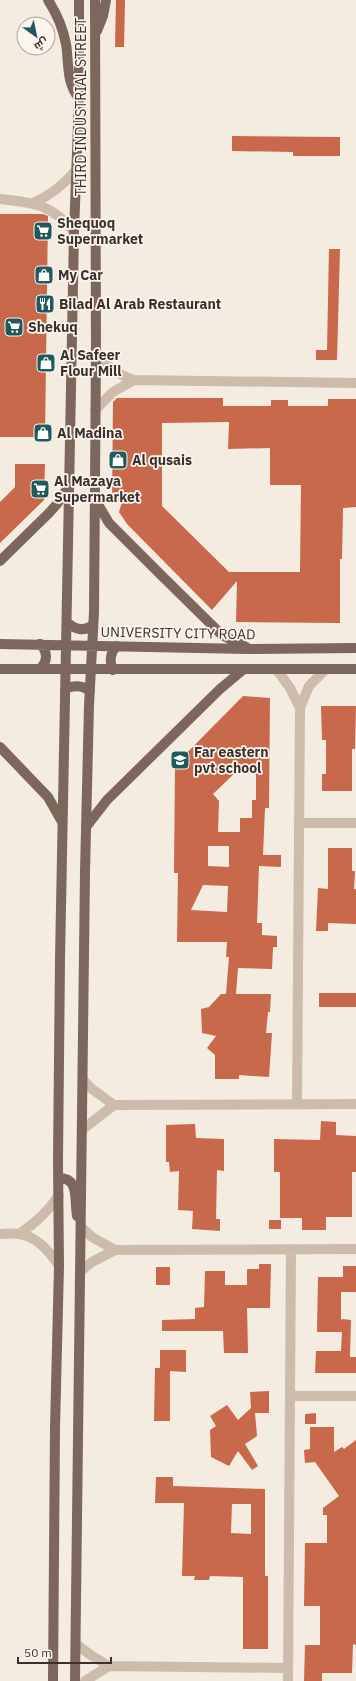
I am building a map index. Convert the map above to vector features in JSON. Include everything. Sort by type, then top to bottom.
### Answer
[{"type":"main road","points":[[48,0],[61,25],[66,45],[70,81],[79,98]]},
{"type":"main road","name":"THIRD INDUSTRIAL STREET","points":[[53,1681],[55,1420],[59,1266],[58,1178],[62,823],[70,484],[75,171],[79,98],[79,0]]},
{"type":"main road","name":"THIRD INDUSTRIAL STREET","points":[[75,1681],[86,826],[93,624],[96,351],[95,0]]},
{"type":"main road","points":[[95,35],[101,23],[106,0]]},
{"type":"main road","points":[[0,561],[50,513],[70,484]]},
{"type":"main road","points":[[94,497],[108,523],[222,635],[248,648]]},
{"type":"main road","points":[[67,622],[71,626],[80,629],[90,628],[93,624]]},
{"type":"main road","name":"UNIVERSITY CITY ROAD","points":[[0,644],[248,648],[356,648]]},
{"type":"main road","points":[[40,644],[44,648],[46,662],[40,670]]},
{"type":"main road","points":[[112,670],[110,659],[116,646]]},
{"type":"main road","points":[[0,669],[356,669]]},
{"type":"main road","points":[[86,826],[112,795],[220,688],[244,669]]},
{"type":"main road","points":[[65,689],[75,686],[85,688],[90,691]]},
{"type":"main road","points":[[0,747],[48,797],[62,823]]},
{"type":"main road","points":[[58,1178],[65,1177],[70,1180],[73,1185],[75,1207],[81,1227]]},
{"type":"street","points":[[33,203],[57,190],[75,171]]},
{"type":"street","points":[[0,200],[33,203],[42,206],[60,217],[74,232]]},
{"type":"street","points":[[96,351],[102,362],[112,370],[134,380],[356,383]]},
{"type":"street","points":[[95,410],[113,392],[134,380]]},
{"type":"street","points":[[296,1105],[300,708],[309,686],[326,669]]},
{"type":"street","points":[[277,670],[290,688],[300,708]]},
{"type":"street","points":[[299,823],[356,823]]},
{"type":"street","points":[[83,1080],[97,1093],[114,1105],[356,1104]]},
{"type":"street","points":[[82,1129],[114,1105]]},
{"type":"street","points":[[19,1234],[42,1217],[59,1195]]},
{"type":"street","points":[[81,1227],[103,1245],[115,1250],[356,1249]]},
{"type":"street","points":[[0,1234],[19,1234],[31,1238],[42,1245],[52,1255],[59,1266]]},
{"type":"street","points":[[288,1681],[291,1249]]},
{"type":"street","points":[[81,1271],[92,1262],[115,1250]]},
{"type":"street","points":[[290,1396],[356,1396]]},
{"type":"street","points":[[76,1644],[92,1656],[110,1666],[288,1668]]},
{"type":"street","points":[[85,1681],[110,1666]]},
{"type":"building","points":[[116,0],[125,0],[124,47],[115,47]]},
{"type":"building","points":[[232,136],[340,137],[340,156],[293,156],[293,152],[232,151]]},
{"type":"building","points":[[0,214],[43,214],[48,216],[45,437],[0,437]]},
{"type":"building","points":[[329,249],[340,249],[337,360],[316,360],[316,350],[327,350]]},
{"type":"building","points":[[117,398],[223,398],[223,406],[271,406],[271,400],[288,400],[288,406],[328,406],[328,399],[356,399],[356,507],[343,508],[342,559],[340,559],[340,623],[236,622],[237,581],[212,610],[127,524],[119,512],[122,502],[112,502],[113,402]],"holes":[[[229,422],[228,449],[270,448],[270,485],[301,485],[300,572],[229,572],[162,506],[162,423]]]},
{"type":"building","points":[[15,464],[45,464],[44,500],[0,543],[0,502],[15,487]]},
{"type":"building","points":[[243,696],[270,698],[269,808],[265,808],[263,855],[281,855],[281,867],[259,866],[257,923],[262,923],[262,935],[277,936],[277,947],[273,947],[272,969],[238,968],[236,994],[271,994],[270,1012],[268,1012],[266,1033],[272,1033],[269,1077],[239,1075],[239,1079],[215,1079],[215,1055],[207,1048],[216,1036],[202,1033],[201,1009],[209,1007],[221,994],[226,994],[229,957],[226,957],[227,942],[177,942],[178,873],[174,873],[175,765]],"holes":[[[237,771],[256,771],[256,800],[252,800],[252,818],[240,818],[240,832],[218,832],[219,801],[213,794]],[[208,846],[229,846],[229,867],[208,866]],[[203,885],[228,886],[227,912],[191,910]]]},
{"type":"building","points":[[321,706],[356,706],[355,749],[352,749],[352,791],[322,791],[322,774],[326,774],[326,740],[322,740]]},
{"type":"building","points":[[328,848],[352,848],[352,871],[355,871],[354,889],[356,889],[356,924],[328,923],[328,931],[316,931],[318,888],[328,889]]},
{"type":"building","points":[[319,993],[356,993],[356,1007],[319,1007]]},
{"type":"building","points":[[321,1121],[336,1122],[336,1135],[356,1136],[356,1172],[352,1172],[352,1217],[326,1217],[326,1230],[302,1230],[302,1218],[280,1218],[280,1172],[274,1172],[274,1139],[320,1140]]},
{"type":"building","points":[[195,1124],[196,1138],[224,1139],[224,1171],[217,1170],[216,1219],[220,1219],[220,1231],[192,1229],[193,1211],[178,1210],[179,1171],[170,1172],[169,1162],[166,1162],[166,1125]]},
{"type":"building","points":[[269,1220],[281,1220],[281,1229],[269,1229]]},
{"type":"building","points":[[259,1264],[271,1264],[270,1308],[247,1308],[248,1353],[224,1353],[223,1331],[162,1331],[162,1320],[195,1319],[195,1308],[204,1307],[205,1271],[225,1271],[225,1285],[247,1285],[247,1269],[259,1269]]},
{"type":"building","points":[[343,1266],[356,1266],[356,1292],[341,1292],[341,1321],[342,1319],[351,1320],[350,1357],[356,1357],[356,1373],[315,1373],[316,1351],[341,1351],[342,1332],[317,1332],[318,1277],[343,1277]]},
{"type":"building","points":[[156,1267],[170,1267],[170,1285],[156,1285]]},
{"type":"building","points":[[160,1350],[186,1350],[186,1372],[170,1371],[170,1421],[154,1421],[155,1368],[160,1368]]},
{"type":"building","points":[[269,1391],[269,1413],[255,1413],[257,1436],[245,1444],[258,1466],[252,1470],[238,1451],[229,1466],[211,1457],[210,1430],[216,1426],[210,1416],[227,1405],[238,1420],[251,1408],[250,1392]]},
{"type":"building","points":[[316,1413],[316,1424],[305,1424],[305,1414]]},
{"type":"building","points":[[310,1427],[334,1427],[334,1452],[342,1447],[344,1449],[356,1440],[356,1645],[353,1644],[352,1673],[322,1673],[322,1681],[304,1681],[305,1645],[320,1645],[320,1606],[304,1606],[305,1543],[327,1543],[327,1515],[323,1515],[323,1508],[339,1496],[315,1462],[305,1463],[304,1450],[310,1449]]},
{"type":"building","points":[[156,1477],[173,1477],[173,1486],[265,1489],[265,1576],[268,1576],[268,1649],[243,1649],[243,1577],[210,1576],[209,1580],[194,1580],[195,1576],[182,1576],[184,1503],[155,1503]],"holes":[[[232,1504],[251,1504],[251,1534],[231,1533]]]},
{"type":"place","name":"Shequoq Supermarket","points":[[43,231]]},
{"type":"place","name":"My Car","points":[[44,275]]},
{"type":"place","name":"Bilad Al Arab Restaurant","points":[[45,304]]},
{"type":"place","name":"Shekuq","points":[[14,327]]},
{"type":"place","name":"Al Safeer Flour Mill","points":[[46,363]]},
{"type":"place","name":"Al Madina","points":[[43,433]]},
{"type":"place","name":"Al qusais","points":[[118,460]]},
{"type":"place","name":"Al Mazaya Supermarket","points":[[40,489]]},
{"type":"place","name":"Far eastern pvt school","points":[[180,760]]}]
